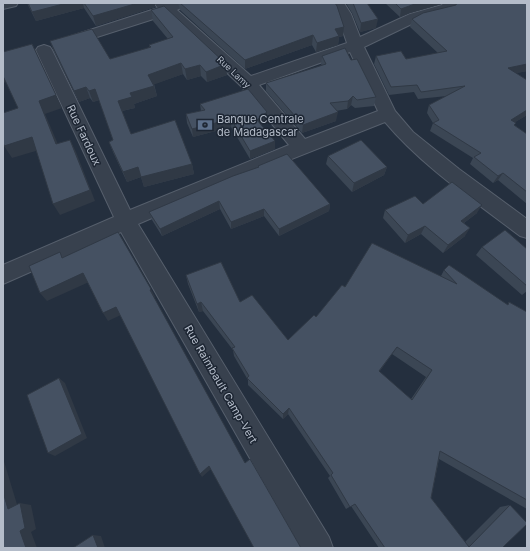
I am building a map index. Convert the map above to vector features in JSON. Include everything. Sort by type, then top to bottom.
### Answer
[{"type":"street","points":[[3,5],[11,3]]},
{"type":"street","points":[[337,3],[344,14],[355,45],[388,114],[407,136],[452,174],[527,230]]},
{"type":"street","points":[[248,83],[355,45],[415,17],[448,8],[450,3]]},
{"type":"street","name":"Rue Fardoux","points":[[125,220],[37,52],[169,5]]},
{"type":"street","name":"Rue Lamy","points":[[169,5],[248,83],[301,147]]},
{"type":"street","points":[[3,275],[125,220],[301,147],[388,114]]},
{"type":"street","name":"Rue Raimbault Camp-Vert","points":[[125,220],[318,548]]},
{"type":"building","points":[[28,3],[67,3],[32,12]]},
{"type":"building","points":[[84,3],[138,3],[93,16]]},
{"type":"building","points":[[180,3],[335,3],[344,27],[335,29],[339,36],[317,43],[313,35],[245,60]]},
{"type":"building","points":[[353,3],[367,3],[378,19],[361,23]]},
{"type":"building","points":[[395,3],[418,3],[401,9]]},
{"type":"building","points":[[457,3],[527,3],[527,64],[508,68],[527,80],[527,110],[511,120],[516,123],[514,125],[527,134],[527,192],[503,173],[498,176],[474,157],[481,153],[433,123],[439,120],[429,105],[465,86],[421,92],[417,85],[391,87],[376,56],[401,51],[406,59],[447,51],[412,19],[423,13],[456,5]]},
{"type":"building","points":[[164,6],[226,64],[206,72],[200,65],[185,69],[181,63],[148,75],[154,86],[130,93],[132,97],[118,101],[131,134],[175,120],[192,164],[141,177],[138,167],[123,172],[109,142],[113,140],[95,89],[89,91],[86,87],[74,91],[50,41],[92,29],[110,59],[151,47],[149,45],[173,37],[151,10]]},
{"type":"building","points":[[32,44],[56,95],[39,101],[56,144],[70,140],[90,190],[53,204],[32,137],[4,146],[3,141],[3,113],[18,108],[3,76],[3,52]]},
{"type":"building","points":[[345,48],[351,60],[357,59],[376,97],[357,100],[353,96],[348,101],[330,103],[338,112],[303,125],[266,83],[326,64],[322,56]]},
{"type":"building","points":[[248,89],[267,112],[257,120],[275,141],[250,151],[231,119],[192,129],[186,114],[205,110],[200,104]]},
{"type":"building","points":[[361,140],[387,167],[354,183],[328,156]]},
{"type":"building","points":[[287,154],[330,204],[279,229],[264,209],[231,222],[219,201],[160,229],[149,212],[233,176],[259,167],[258,166]]},
{"type":"building","points":[[452,182],[482,205],[461,221],[470,228],[448,245],[425,226],[408,235],[385,210],[415,196],[423,204]]},
{"type":"building","points":[[505,230],[527,249],[527,286],[482,247]]},
{"type":"building","points":[[118,232],[151,289],[150,290],[245,463],[250,459],[301,548],[254,548],[209,466],[200,474],[116,307],[103,313],[83,273],[40,293],[29,266],[60,252],[62,258]]},
{"type":"building","points":[[372,243],[457,284],[444,270],[449,265],[508,305],[509,302],[527,312],[527,500],[440,451],[431,498],[469,547],[510,505],[527,524],[502,548],[385,548],[355,504],[350,507],[331,475],[333,473],[289,408],[283,414],[247,378],[249,376],[232,348],[235,347],[201,302],[197,304],[186,275],[221,262],[240,302],[252,295],[288,340],[314,315],[316,317],[342,285],[345,287]],"holes":[[[397,347],[432,370],[412,400],[379,371]]]},
{"type":"building","points":[[59,378],[82,434],[48,453],[27,395]]},
{"type":"building","points":[[3,492],[8,509],[20,503],[25,528],[20,531],[26,548],[3,548]]},
{"type":"building","points":[[93,535],[98,548],[73,548]]},
{"type":"place","name":"Banque Centrale de Madagascar","points":[[205,125]]}]
